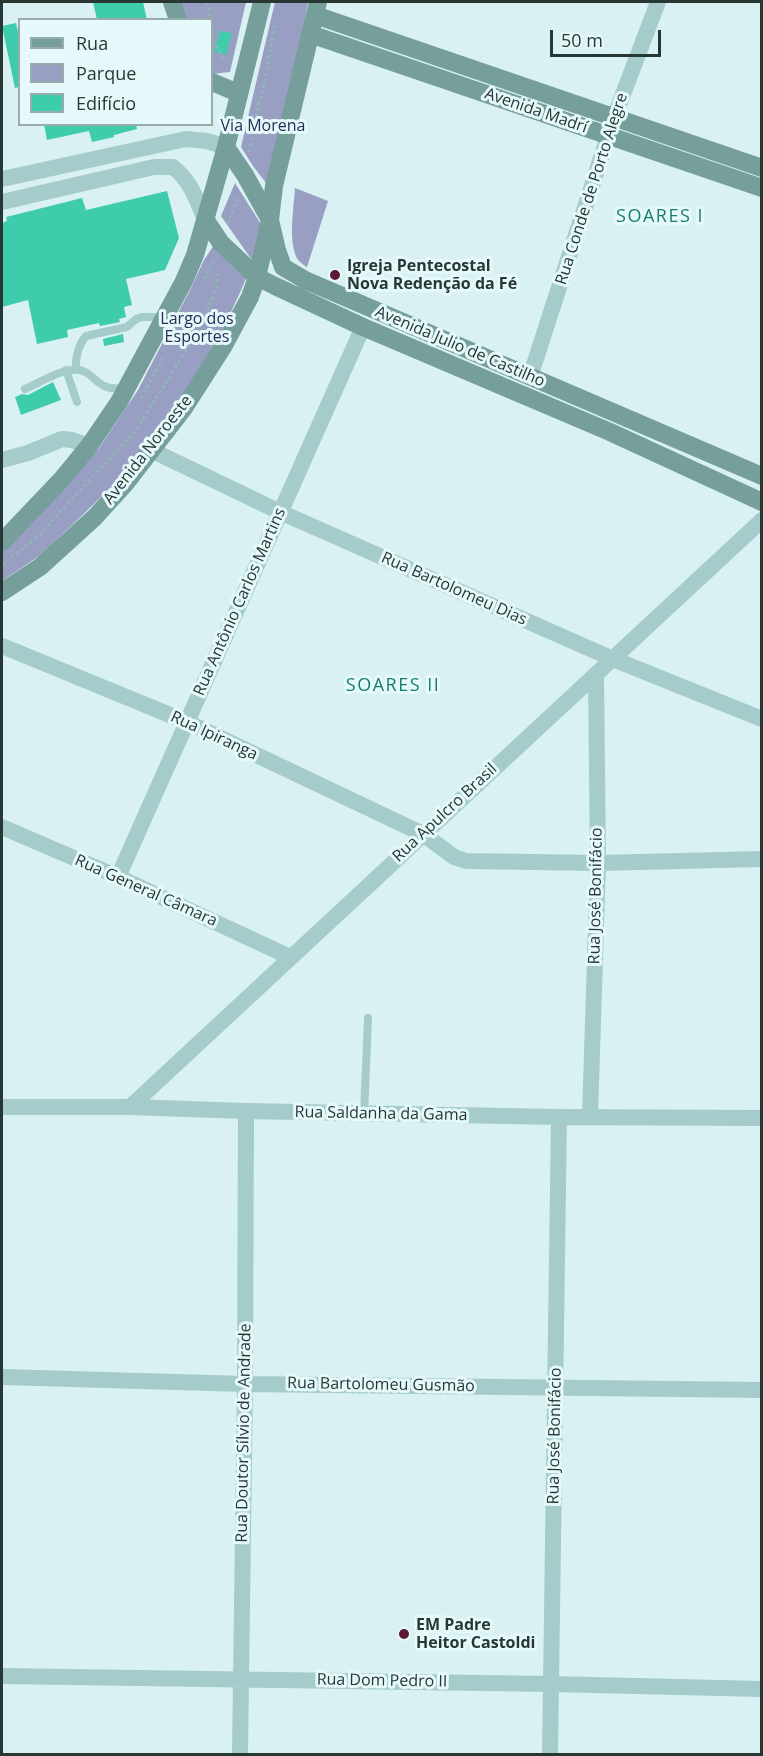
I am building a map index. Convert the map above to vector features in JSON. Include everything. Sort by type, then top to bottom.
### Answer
[{"type":"main road","points":[[172,2],[177,18]]},
{"type":"main road","points":[[2,542],[89,447],[126,389],[184,281],[195,255],[226,147],[262,2]]},
{"type":"main road","points":[[270,220],[274,186],[316,8]]},
{"type":"main road","name":"Avenida Madrí","points":[[316,8],[614,118],[762,168]]},
{"type":"main road","name":"Avenida Madrí","points":[[310,34],[762,188]]},
{"type":"main road","points":[[213,82],[238,93]]},
{"type":"main road","name":"Avenida Julio de Castilho","points":[[226,147],[245,175],[270,220],[283,267],[305,280],[762,476]]},
{"type":"main road","name":"Avenida Julio de Castilho","points":[[204,219],[221,243],[257,277],[363,327],[610,432],[762,502]]},
{"type":"main road","name":"Avenida Noroeste","points":[[2,592],[40,567],[95,517],[125,484],[184,408],[223,347],[250,297],[270,220]]},
{"type":"street","name":"Rua Conde de Porto Alegre","points":[[530,377],[608,135],[658,2]]},
{"type":"street","points":[[2,179],[186,139],[207,141],[226,147]]},
{"type":"street","points":[[2,202],[154,167],[173,166],[192,190],[204,219]]},
{"type":"street","name":"Rua Antônio Carlos Martins","points":[[118,877],[363,327]]},
{"type":"street","points":[[2,460],[28,453],[62,439],[72,440],[89,447]]},
{"type":"street","name":"Rua Bartolomeu Dias","points":[[151,450],[280,512],[613,659],[762,719]]},
{"type":"street","name":"Rua Apulcro Brasil","points":[[130,1107],[762,520]]},
{"type":"street","name":"Rua Ipiranga","points":[[2,646],[187,722],[423,834],[454,857],[465,861],[762,860]]},
{"type":"street","name":"Rua José Bonifácio","points":[[590,1117],[598,862],[596,675]]},
{"type":"street","name":"Rua General Câmara","points":[[2,827],[118,877],[290,957]]},
{"type":"street","name":"Rua Saldanha da Gama","points":[[2,1107],[130,1107],[559,1117],[762,1118]]},
{"type":"street","name":"Rua Doutor Sílvio de Andrade","points":[[240,1755],[246,1111]]},
{"type":"street","name":"Rua José Bonifácio","points":[[550,1755],[559,1117]]},
{"type":"street","name":"Rua Bartolomeu Gusmão","points":[[2,1377],[244,1384],[762,1390]]},
{"type":"street","name":"Rua Dom Pedro II","points":[[2,1676],[762,1689]]},
{"type":"lane","points":[[76,369],[82,340],[86,336],[127,327],[142,317],[155,316],[164,320]]},
{"type":"lane","points":[[25,389],[66,370],[76,369],[93,376],[106,387],[126,389]]},
{"type":"lane","points":[[66,370],[77,402]]},
{"type":"lane","points":[[364,1114],[368,1018]]},
{"type":"path","points":[[207,2],[211,18]]},
{"type":"path","points":[[213,42],[224,58]]},
{"type":"path","points":[[2,565],[37,537],[136,430],[206,315],[217,285],[219,270]]},
{"type":"green space","points":[[181,2],[246,2],[230,72],[213,74],[213,18],[185,18]]},
{"type":"green space","name":"Via Morena","points":[[275,2],[308,2],[290,93],[266,183],[241,147]]},
{"type":"green space","points":[[235,183],[264,229],[254,263],[221,216]]},
{"type":"green space","points":[[295,188],[328,201],[307,267],[299,261],[293,246]]},
{"type":"green space","name":"Largo dos Esportes","points":[[214,245],[248,274],[232,310],[194,378],[150,441],[98,500],[40,554],[2,581],[2,549],[37,518],[99,448],[138,390],[204,260]]},
{"type":"building","points":[[93,2],[143,2],[147,18],[97,18]]},
{"type":"building","points":[[16,23],[18,87],[15,88],[2,26]]},
{"type":"building","points":[[220,31],[232,33],[226,55],[214,52]]},
{"type":"building","points":[[44,126],[136,126],[137,129],[92,142],[89,131],[47,140]]},
{"type":"building","points":[[167,191],[179,238],[165,270],[126,279],[132,305],[124,307],[126,317],[119,319],[120,322],[100,326],[99,323],[67,330],[68,337],[37,344],[28,300],[2,307],[2,223],[7,221],[6,217],[82,198],[86,210]]},
{"type":"building","points":[[123,334],[124,342],[104,346],[103,339]]},
{"type":"building","points":[[53,382],[61,400],[21,415],[15,397],[22,394],[28,395]]},
{"type":"place","name":"Igreja Pentecostal Nova Redenção da Fé","points":[[335,275]]},
{"type":"place","name":"EM Padre Heitor Castoldi","points":[[404,1634]]},
{"type":"district","name":"SOARES I","points":[[660,217]]},
{"type":"district","name":"SOARES II","points":[[393,686]]}]
